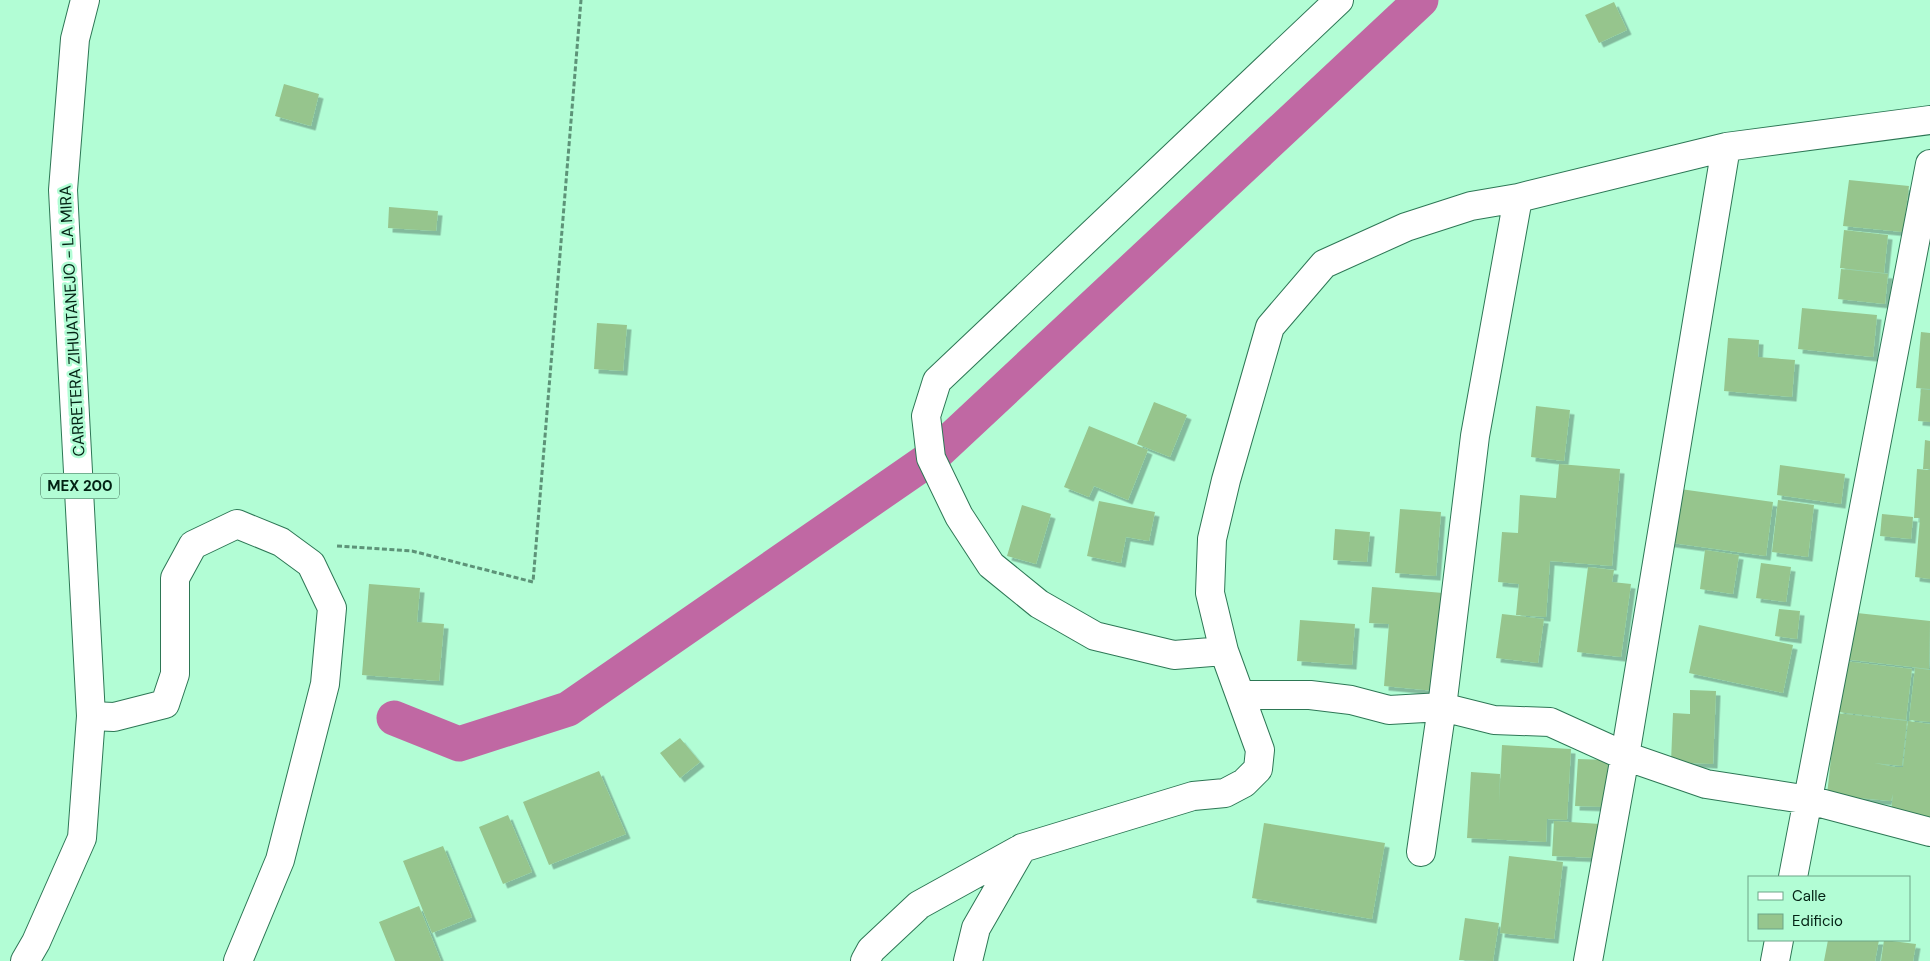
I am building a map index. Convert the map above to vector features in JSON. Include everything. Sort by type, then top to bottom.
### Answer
[{"type":"main road","name":"CARRETERA ZIHUATANEJO - LA MIRA","points":[[25,961],[36,942],[82,838],[91,716],[63,190],[75,38],[85,0]]},
{"type":"main road","points":[[1224,651],[1174,656],[1095,636],[1039,604],[991,565],[959,516],[932,458],[926,416],[938,381],[1339,0]]},
{"type":"main road","points":[[865,961],[871,950],[919,905],[1022,848],[1193,796],[1225,793],[1244,783],[1258,769],[1260,750],[1224,651],[1210,593],[1212,539],[1226,480],[1270,327],[1324,264],[1406,227],[1471,206],[1518,198],[1726,147],[1930,120]]},
{"type":"main road","points":[[1588,961],[1625,756],[1726,147]]},
{"type":"main road","points":[[1792,876],[1809,800],[1930,164]]},
{"type":"main road","points":[[1421,852],[1442,707],[1475,436],[1518,198]]},
{"type":"main road","points":[[91,716],[114,718],[165,704],[175,674],[175,578],[193,545],[237,524],[281,542],[311,564],[332,608],[325,684],[280,860],[238,961]]},
{"type":"main road","points":[[1241,695],[1310,695],[1351,700],[1389,710],[1442,707],[1494,720],[1550,722],[1625,756],[1706,784],[1809,800],[1930,832]]},
{"type":"main road","points":[[968,961],[976,928],[1022,848]]},
{"type":"main road","points":[[1775,961],[1779,941]]},
{"type":"path","points":[[328,546],[412,551],[533,582],[581,0]]},
{"type":"building","points":[[1614,2],[1627,30],[1599,43],[1585,15]]},
{"type":"building","points":[[284,84],[319,94],[311,126],[275,116]]},
{"type":"building","points":[[1849,180],[1909,186],[1903,232],[1843,226]]},
{"type":"building","points":[[389,207],[438,211],[436,231],[388,228]]},
{"type":"building","points":[[1844,230],[1888,235],[1884,273],[1840,268]]},
{"type":"building","points":[[1841,269],[1888,274],[1885,304],[1838,299]]},
{"type":"building","points":[[1802,308],[1877,315],[1873,357],[1798,349]]},
{"type":"building","points":[[597,323],[627,325],[623,371],[594,369]]},
{"type":"building","points":[[1921,332],[1930,333],[1930,389],[1916,388]]},
{"type":"building","points":[[1728,338],[1759,340],[1758,357],[1795,360],[1792,397],[1724,391]]},
{"type":"building","points":[[1921,389],[1930,390],[1930,422],[1918,421]]},
{"type":"building","points":[[1154,402],[1187,415],[1170,457],[1137,444]]},
{"type":"building","points":[[1536,406],[1570,410],[1564,461],[1531,457]]},
{"type":"building","points":[[1089,426],[1148,450],[1128,500],[1094,486],[1089,497],[1064,487]]},
{"type":"building","points":[[1925,440],[1930,441],[1930,469],[1923,469]]},
{"type":"building","points":[[1559,464],[1620,469],[1612,566],[1550,561],[1546,617],[1516,615],[1519,584],[1498,582],[1502,532],[1518,533],[1520,495],[1556,498]]},
{"type":"building","points":[[1780,465],[1845,474],[1841,504],[1777,495]]},
{"type":"building","points":[[1917,469],[1930,470],[1930,579],[1915,577],[1920,518],[1914,518]]},
{"type":"building","points":[[1673,488],[1773,502],[1766,556],[1665,542]]},
{"type":"building","points":[[1778,500],[1814,505],[1808,557],[1772,552]]},
{"type":"building","points":[[1099,501],[1155,512],[1149,541],[1126,537],[1121,563],[1087,556]]},
{"type":"building","points":[[1022,505],[1051,514],[1036,564],[1007,556]]},
{"type":"building","points":[[1400,509],[1441,512],[1436,576],[1395,573]]},
{"type":"building","points":[[1882,514],[1913,517],[1911,539],[1880,536]]},
{"type":"building","points":[[1335,529],[1370,532],[1367,562],[1333,560]]},
{"type":"building","points":[[1705,550],[1739,555],[1733,594],[1700,589]]},
{"type":"building","points":[[1761,563],[1791,567],[1786,602],[1756,598]]},
{"type":"building","points":[[1588,567],[1614,570],[1612,582],[1631,584],[1621,657],[1577,652]]},
{"type":"building","points":[[369,584],[420,588],[417,622],[444,624],[439,681],[362,675]]},
{"type":"building","points":[[1372,587],[1443,593],[1435,691],[1384,686],[1389,624],[1369,623]]},
{"type":"building","points":[[1779,609],[1800,611],[1797,639],[1775,636]]},
{"type":"building","points":[[1848,612],[1930,621],[1929,669],[1843,659]]},
{"type":"building","points":[[1502,614],[1544,619],[1538,663],[1496,658]]},
{"type":"building","points":[[1300,620],[1355,624],[1352,665],[1297,661]]},
{"type":"building","points":[[1699,625],[1793,645],[1783,693],[1689,673]]},
{"type":"building","points":[[1844,661],[1912,669],[1906,720],[1838,712]]},
{"type":"building","points":[[1915,668],[1930,670],[1930,722],[1909,720]]},
{"type":"building","points":[[1690,690],[1716,691],[1713,764],[1671,762],[1673,713],[1690,714]]},
{"type":"building","points":[[1836,713],[1907,721],[1902,766],[1874,763],[1895,767],[1903,767],[1908,721],[1930,724],[1930,825],[1890,820],[1893,794],[1891,801],[1827,795]]},
{"type":"building","points":[[680,738],[700,762],[680,778],[660,753]]},
{"type":"building","points":[[1502,745],[1571,749],[1567,820],[1547,819],[1546,842],[1467,838],[1471,772],[1500,774],[1499,805]]},
{"type":"building","points":[[1578,759],[1608,760],[1606,807],[1575,806]]},
{"type":"building","points":[[599,771],[626,834],[549,865],[523,802]]},
{"type":"building","points":[[508,815],[532,872],[503,884],[479,827]]},
{"type":"building","points":[[1554,821],[1600,824],[1599,858],[1552,856]]},
{"type":"building","points":[[1264,823],[1385,843],[1372,919],[1252,898]]},
{"type":"building","points":[[443,846],[472,917],[432,933],[403,861]]},
{"type":"building","points":[[1509,856],[1563,862],[1554,939],[1500,933]]},
{"type":"building","points":[[419,906],[441,961],[395,961],[379,922]]},
{"type":"building","points":[[1465,918],[1499,923],[1493,961],[1459,960]]},
{"type":"building","points":[[1828,941],[1879,941],[1875,961],[1824,961]]},
{"type":"building","points":[[1884,941],[1916,944],[1913,961],[1881,961]]},
{"type":"waterway","points":[[394,718],[459,744],[568,709],[931,458],[1421,0]]}]
